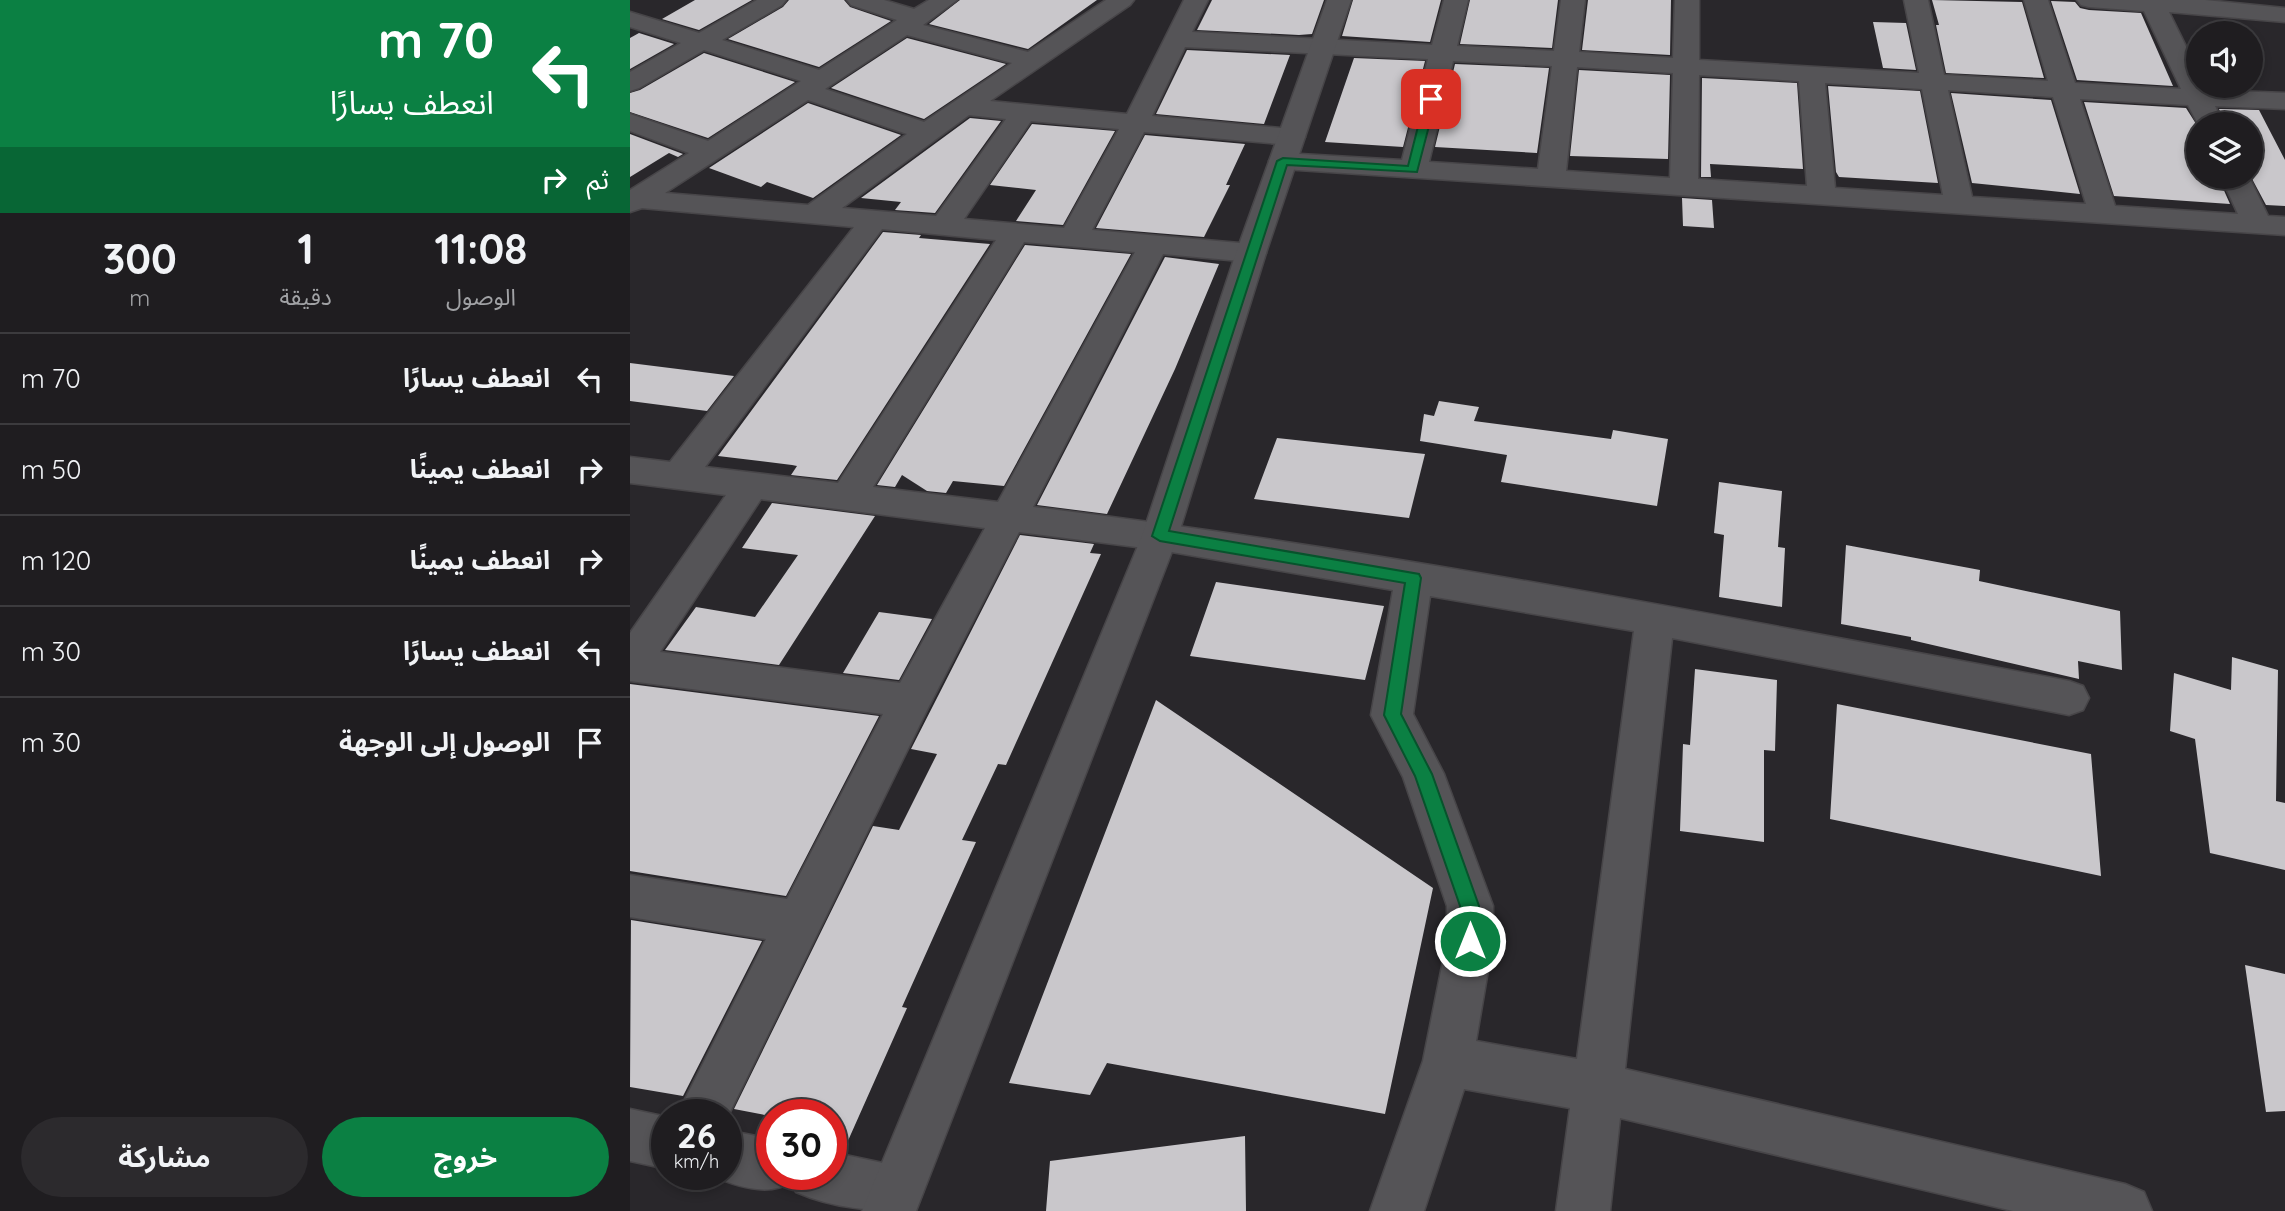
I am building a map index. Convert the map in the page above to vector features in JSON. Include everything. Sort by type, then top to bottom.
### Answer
[{"type":"street","points":[[630,83],[774,0]]},
{"type":"street","points":[[859,0],[909,23],[1032,61]]},
{"type":"street","points":[[633,201],[816,86],[945,0]]},
{"type":"street","points":[[1073,237],[1136,122],[1196,0]]},
{"type":"street","points":[[847,1185],[893,1201],[1160,536],[1251,253],[1339,0]]},
{"type":"street","points":[[1413,170],[1456,0]]},
{"type":"street","points":[[1550,178],[1573,0]]},
{"type":"street","points":[[1684,187],[1687,0]]},
{"type":"street","points":[[1916,0],[1959,205]]},
{"type":"street","points":[[2036,0],[2103,214]]},
{"type":"street","points":[[2088,0],[2285,15]]},
{"type":"street","points":[[814,215],[927,132],[1116,1]]},
{"type":"street","points":[[2153,4],[2186,73]]},
{"type":"street","points":[[2218,8],[2224,21]]},
{"type":"street","points":[[630,19],[702,41],[927,132]]},
{"type":"street","points":[[1177,39],[1565,59],[2186,97]]},
{"type":"street","points":[[1811,75],[1822,196]]},
{"type":"street","points":[[2198,98],[2204,112]]},
{"type":"street","points":[[964,107],[1136,122],[1413,170],[2285,226]]},
{"type":"street","points":[[944,226],[1024,112]]},
{"type":"street","points":[[630,122],[711,151]]},
{"type":"street","points":[[2240,189],[2256,224]]},
{"type":"street","points":[[633,201],[1251,253]]},
{"type":"street","points":[[679,476],[874,220]]},
{"type":"street","points":[[848,497],[1016,232]]},
{"type":"street","points":[[710,1099],[911,701],[1154,244]]},
{"type":"street","points":[[630,470],[1160,536],[1655,619],[2069,698]]},
{"type":"street","points":[[752,485],[630,665],[911,701]]},
{"type":"street","points":[[1397,1211],[1448,1061],[1470,941],[1470,906],[1423,774],[1392,715],[1414,578]]},
{"type":"street","points":[[1583,1211],[1655,619]]},
{"type":"street","points":[[630,896],[801,923]]},
{"type":"street","points":[[1448,1061],[1600,1088],[2125,1211]]},
{"type":"street","points":[[630,1135],[651,1140]]},
{"type":"building","points":[[695,0],[752,0],[699,30],[662,19]]},
{"type":"building","points":[[789,0],[844,0],[850,7],[891,21],[819,67],[728,39],[783,7]]},
{"type":"building","points":[[960,0],[1097,0],[1028,49],[929,24]]},
{"type":"building","points":[[1212,0],[1324,0],[1312,34],[1299,35],[1197,30]]},
{"type":"building","points":[[1353,0],[1441,0],[1430,42],[1342,36]]},
{"type":"building","points":[[1470,0],[1558,0],[1552,48],[1460,44]]},
{"type":"building","points":[[1588,0],[1671,0],[1670,55],[1582,50]]},
{"type":"building","points":[[1932,0],[2022,2],[2044,78],[1946,73],[1936,25],[1939,25]]},
{"type":"building","points":[[2051,1],[2075,2],[2080,8],[2089,10],[2141,13],[2173,86],[2077,80]]},
{"type":"building","points":[[1873,22],[1906,23],[1916,70],[1883,68]]},
{"type":"building","points":[[639,33],[674,44],[630,69],[630,38]]},
{"type":"building","points":[[907,38],[1006,64],[924,119],[831,88]]},
{"type":"building","points":[[1187,50],[1290,55],[1264,124],[1156,114]]},
{"type":"building","points":[[704,53],[795,82],[708,138],[630,112],[630,93],[640,90]]},
{"type":"building","points":[[1354,58],[1425,61],[1403,147],[1325,142]]},
{"type":"building","points":[[1455,64],[1549,68],[1537,153],[1435,147]]},
{"type":"building","points":[[1579,70],[1670,75],[1668,159],[1570,156]]},
{"type":"building","points":[[1702,78],[1797,83],[1803,169],[1710,164],[1711,177],[1701,177]]},
{"type":"building","points":[[1828,86],[1920,91],[1938,183],[1839,177],[1836,172]]},
{"type":"building","points":[[1951,93],[2051,100],[2080,194],[1972,183]]},
{"type":"building","points":[[2084,102],[2186,108],[2189,112],[2186,112],[2186,189],[2223,189],[2230,204],[2114,196]]},
{"type":"building","points":[[808,103],[901,135],[813,198],[767,182],[761,187],[709,168]]},
{"type":"building","points":[[2219,109],[2260,112],[2220,112]]},
{"type":"building","points":[[970,118],[1001,121],[935,213],[895,210],[901,202],[861,198]]},
{"type":"building","points":[[2263,118],[2285,160],[2285,206],[2266,205],[2257,189],[2263,189]]},
{"type":"building","points":[[1032,124],[1115,131],[1063,225],[1016,221],[1036,190],[990,185]]},
{"type":"building","points":[[630,134],[683,154],[678,157],[669,153],[630,177]]},
{"type":"building","points":[[1145,135],[1245,144],[1226,185],[1230,185],[1204,237],[1096,228]]},
{"type":"building","points":[[1682,198],[1712,200],[1714,228],[1683,226]]},
{"type":"building","points":[[883,232],[990,244],[837,480],[791,475],[797,466],[718,456]]},
{"type":"building","points":[[1025,245],[1131,254],[1004,486],[953,481],[946,493],[927,491],[902,475],[895,487],[877,485]]},
{"type":"building","points":[[1165,257],[1219,264],[1175,369],[1107,514],[1037,505]]},
{"type":"building","points":[[630,363],[734,376],[707,411],[630,401]]},
{"type":"building","points":[[1439,401],[1479,407],[1474,421],[1611,439],[1613,430],[1668,439],[1657,506],[1501,482],[1507,455],[1420,441],[1424,414],[1434,416]]},
{"type":"building","points":[[1277,438],[1425,454],[1409,518],[1254,499]]},
{"type":"building","points":[[1719,482],[1782,491],[1778,547],[1785,548],[1782,607],[1719,597],[1724,535],[1714,533]]},
{"type":"building","points":[[772,503],[875,516],[779,665],[665,650],[696,607],[755,617],[798,555],[742,548]]},
{"type":"building","points":[[1020,535],[1094,544],[1090,553],[1101,554],[1006,765],[998,764],[962,840],[976,842],[902,1007],[907,1008],[847,1143],[847,1099],[756,1099],[756,1113],[742,1111],[742,1099],[739,1099],[873,826],[899,830],[937,754],[911,749]]},
{"type":"building","points":[[1846,545],[1980,570],[1979,581],[2120,611],[2122,670],[2078,661],[2079,679],[1911,640],[1911,637],[1841,624]]},
{"type":"building","points":[[1216,582],[1384,606],[1365,680],[1190,656]]},
{"type":"building","points":[[879,612],[932,619],[899,680],[843,673]]},
{"type":"building","points":[[2232,657],[2278,670],[2276,801],[2285,803],[2285,870],[2210,853],[2195,739],[2170,731],[2174,673],[2231,690]]},
{"type":"building","points":[[1695,669],[1777,680],[1775,751],[1764,750],[1764,842],[1680,831],[1683,744],[1690,745]]},
{"type":"building","points":[[630,684],[879,716],[786,896],[630,871]]},
{"type":"building","points":[[1156,700],[1433,888],[1385,1114],[1107,1063],[1090,1095],[1009,1083]]},
{"type":"building","points":[[1837,704],[2091,754],[2101,876],[1830,819]]},
{"type":"building","points":[[631,920],[762,941],[683,1096],[630,1087]]},
{"type":"building","points":[[2245,965],[2285,974],[2285,1111],[2266,1112]]},
{"type":"building","points":[[1245,1136],[1246,1211],[1046,1211],[1050,1161]]},
{"type":"route","points":[[1431,99],[1413,170],[1283,161],[1160,536],[1414,578],[1392,715],[1423,774],[1470,906],[1470,941]]}]
